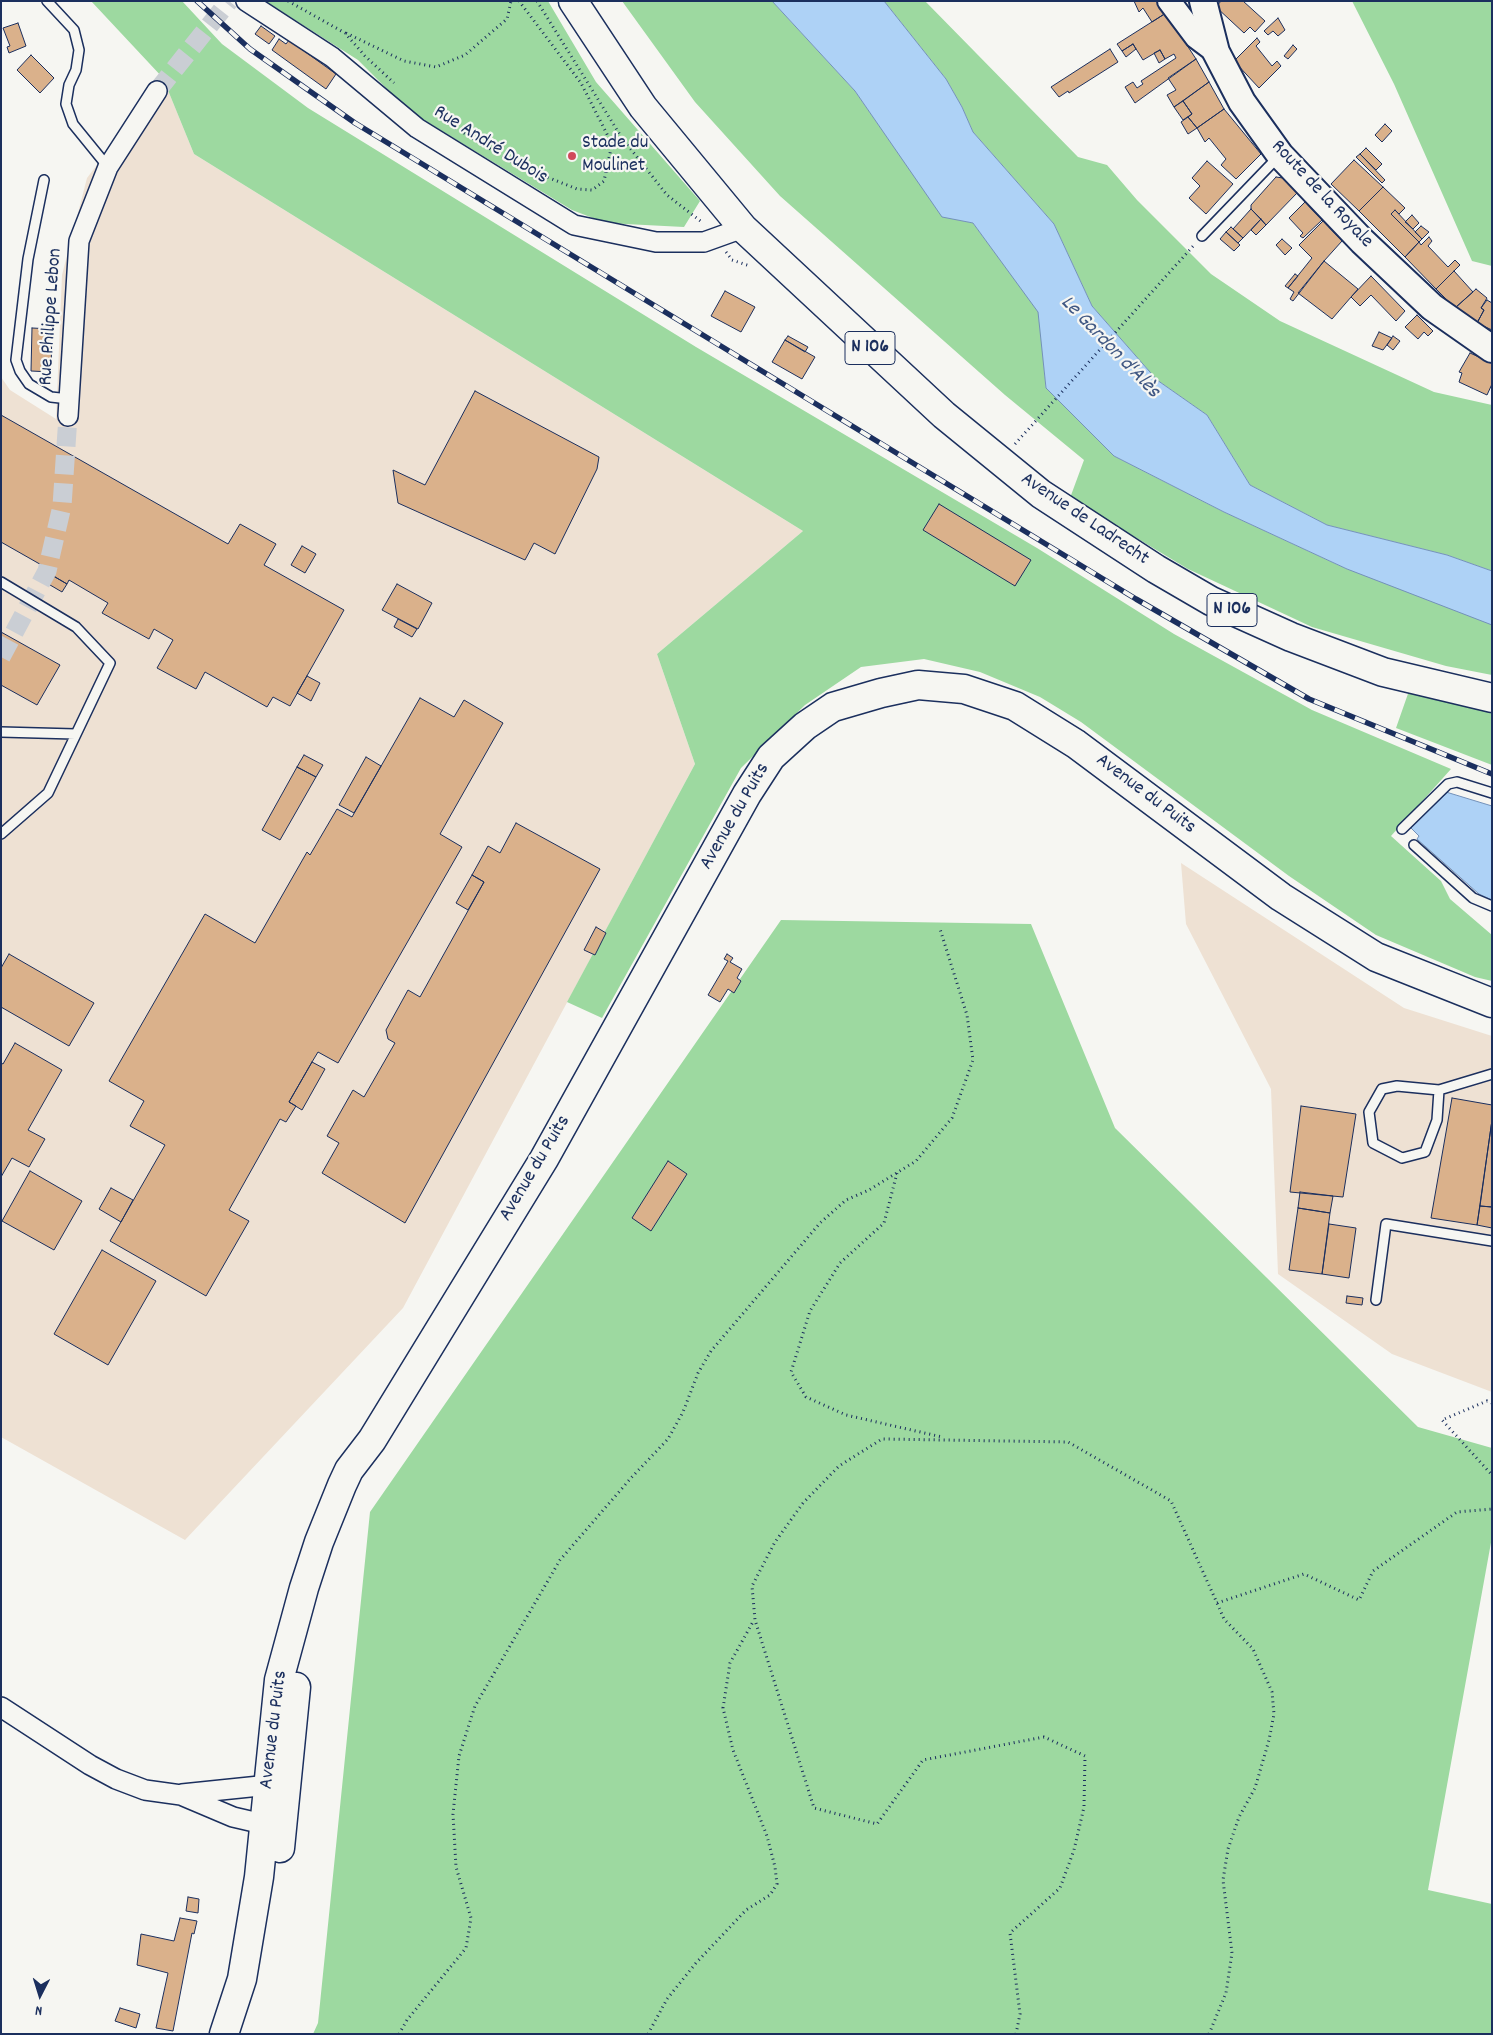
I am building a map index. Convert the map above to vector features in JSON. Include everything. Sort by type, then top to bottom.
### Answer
[{"type":"main road","name":"N 106","points":[[573,1],[643,107],[742,228]]},
{"type":"main road","name":"Route de la Royale","points":[[1203,1],[1216,52],[1242,102],[1280,155],[1362,242],[1432,307],[1492,349]]},
{"type":"main road","name":"Avenue de Ladrecht","points":[[742,228],[837,318],[965,433],[1041,494],[1156,569],[1211,601],[1291,637],[1382,672],[1492,698]]},
{"type":"main road","name":"Avenue du Puits","points":[[244,2034],[259,1983],[276,1890],[273,1826],[277,1784],[313,1599],[338,1525],[372,1440],[544,1159],[747,794],[771,757],[805,726],[833,707],[881,693],[918,685],[964,689],[1015,706],[1076,744],[1281,897],[1376,957],[1492,1003]]},
{"type":"main road","name":"Avenue du Puits","points":[[224,2034],[242,1979],[259,1877],[273,1826]]},
{"type":"street","name":"Rue André Dubois","points":[[246,1],[332,57],[417,128],[574,225],[656,242],[704,242],[742,228]]},
{"type":"street","points":[[1169,1],[1196,37],[1216,52]]},
{"type":"street","name":"Rue Philippe Lebon","points":[[69,408],[79,241],[108,167],[157,91]]},
{"type":"street","points":[[1,1707],[90,1765],[116,1779],[145,1790],[180,1795],[233,1817],[273,1826]]},
{"type":"street","points":[[180,1795],[277,1784]]},
{"type":"lane","points":[[47,1],[74,30],[79,50],[76,70],[69,85],[66,104],[73,124],[108,167]]},
{"type":"lane","points":[[1202,236],[1280,155]]},
{"type":"lane","points":[[44,180],[28,259],[16,360],[20,371],[29,384],[69,408]]},
{"type":"lane","points":[[1,582],[76,626],[110,663],[48,793],[1,834]]},
{"type":"lane","points":[[1,732],[75,734]]},
{"type":"lane","points":[[1402,829],[1448,784],[1457,782],[1492,793]]},
{"type":"lane","points":[[1414,844],[1473,898],[1492,906]]},
{"type":"lane","points":[[1439,1090],[1438,1120],[1425,1152],[1402,1158],[1374,1143],[1369,1112],[1382,1089],[1398,1086],[1439,1090],[1492,1074]]},
{"type":"lane","points":[[1376,1300],[1386,1224],[1492,1242]]},
{"type":"path","points":[[288,1],[345,33],[404,61],[436,67],[465,55],[507,19],[511,1]]},
{"type":"path","points":[[428,112],[517,165],[577,189],[592,190],[604,181],[612,144],[581,84],[520,1]]},
{"type":"path","points":[[538,1],[622,138],[667,195],[703,224],[715,238]]},
{"type":"path","points":[[345,33],[365,56],[400,88]]},
{"type":"path","points":[[1034,424],[1202,236]]},
{"type":"path","points":[[399,2034],[407,2020],[466,1948],[471,1918],[456,1868],[453,1814],[459,1756],[475,1706],[560,1560],[631,1478],[668,1439],[683,1412],[698,1373],[711,1351],[820,1223],[846,1200],[869,1190],[916,1161],[952,1118],[973,1060],[967,1014],[940,929]]},
{"type":"path","points":[[898,1172],[884,1223],[840,1263],[810,1312],[790,1372],[806,1397],[846,1415],[949,1438]]},
{"type":"path","points":[[1492,1403],[1487,1401],[1442,1420],[1492,1475]]},
{"type":"path","points":[[1016,2034],[1020,2014],[1010,1933],[1060,1888],[1074,1850],[1084,1807],[1085,1756],[1044,1736],[923,1760],[877,1824],[814,1808],[755,1620],[752,1586],[774,1542],[803,1503],[839,1466],[882,1439],[949,1438],[1068,1442],[1171,1501],[1224,1619],[1254,1649],[1272,1692],[1274,1714],[1269,1740],[1255,1788],[1239,1818],[1228,1849],[1223,1880],[1232,1953],[1226,1993],[1209,2034]]},
{"type":"path","points":[[1217,1602],[1304,1574],[1359,1600],[1373,1571],[1457,1512],[1492,1509]]},
{"type":"path","points":[[648,2034],[667,1999],[696,1963],[746,1910],[770,1895],[776,1884],[776,1867],[767,1836],[733,1750],[723,1708],[730,1663],[755,1620]]},
{"type":"shaded area","points":[[163,78],[194,154],[803,531],[657,654],[695,764],[403,1308],[185,1540],[1,1437],[1,377],[10,390],[56,419],[62,275],[87,178]]},
{"type":"shaded area","points":[[1181,863],[1404,1008],[1492,1036],[1492,1392],[1392,1354],[1278,1274],[1271,1089],[1186,924]]},
{"type":"green space","points":[[91,1],[182,1],[222,44],[308,108],[696,347],[1037,548],[1174,634],[1312,710],[1451,769],[1391,836],[1441,881],[1450,899],[1492,935],[1492,981],[1475,977],[1376,935],[1289,876],[1081,722],[1040,697],[980,672],[924,659],[861,667],[805,705],[741,768],[602,1018],[567,1002],[695,764],[657,654],[803,531],[194,154],[163,78]]},
{"type":"green space","name":"Stade du Moulinet","points":[[265,1],[548,1],[596,82],[700,201],[684,227],[606,223],[572,210],[409,111],[358,60]]},
{"type":"green space","points":[[622,1],[772,1],[855,91],[942,216],[973,223],[1039,312],[1046,388],[1114,456],[1224,512],[1347,569],[1492,603],[1492,675],[1446,666],[1312,627],[1188,569],[1070,498],[1084,460],[1005,395],[780,196],[695,102]]},
{"type":"green space","points":[[884,1],[925,1],[1078,157],[1107,165],[1137,200],[1211,274],[1280,321],[1434,392],[1492,405],[1492,571],[1447,555],[1327,525],[1250,485],[1207,415],[1157,380],[1092,306],[1054,224],[973,132],[962,107],[946,79]]},
{"type":"green space","points":[[1352,1],[1492,1],[1492,266],[1472,261],[1394,84]]},
{"type":"green space","points":[[1410,688],[1492,710],[1492,765],[1396,728]]},
{"type":"green space","points":[[781,920],[1031,924],[1115,1128],[1418,1427],[1492,1448],[1492,1537],[1428,1890],[1492,1904],[1492,2034],[313,2034],[318,2023],[370,1512]]},
{"type":"water","name":"Le Gardon d'Alès","points":[[772,1],[884,1],[946,79],[962,107],[973,132],[1054,224],[1092,306],[1157,380],[1207,415],[1250,485],[1327,525],[1447,555],[1492,571],[1492,625],[1347,569],[1224,512],[1114,456],[1046,388],[1038,312],[973,223],[942,217],[855,91]]},
{"type":"water","points":[[1446,792],[1492,806],[1492,900],[1479,894],[1417,839],[1419,836],[1411,828]]},
{"type":"building","points":[[1134,1],[1158,1],[1166,13],[1152,22],[1143,8],[1139,12]]},
{"type":"building","points":[[1221,1],[1243,1],[1265,21],[1255,32],[1250,27],[1244,33],[1216,7]]},
{"type":"building","points":[[1166,13],[1196,59],[1135,103],[1125,87],[1133,82],[1137,88],[1143,84],[1141,81],[1176,58],[1174,54],[1165,59],[1160,50],[1143,60],[1133,44],[1122,51],[1117,44]]},
{"type":"building","points":[[1278,18],[1285,30],[1278,36],[1273,31],[1268,35],[1264,31]]},
{"type":"building","points":[[18,23],[26,46],[9,53],[7,47],[10,46],[3,28]]},
{"type":"building","points":[[261,26],[275,36],[269,44],[255,34]]},
{"type":"building","points":[[1257,38],[1260,42],[1256,46],[1272,66],[1277,61],[1281,66],[1259,88],[1234,61]]},
{"type":"building","points":[[279,39],[286,44],[289,40],[336,74],[326,89],[272,50]]},
{"type":"building","points":[[1133,44],[1136,49],[1126,57],[1122,51]]},
{"type":"building","points":[[1293,45],[1297,49],[1288,59],[1284,56]]},
{"type":"building","points":[[1110,49],[1118,62],[1069,93],[1068,91],[1059,97],[1051,87]]},
{"type":"building","points":[[1160,50],[1165,59],[1159,63],[1154,53]]},
{"type":"building","points":[[31,55],[54,78],[40,93],[17,70]]},
{"type":"building","points":[[1196,59],[1209,82],[1174,107],[1167,95],[1176,90],[1168,78]]},
{"type":"building","points":[[1209,82],[1224,109],[1197,128],[1188,117],[1192,114],[1183,101]]},
{"type":"building","points":[[1183,101],[1192,114],[1183,120],[1174,107]]},
{"type":"building","points":[[1224,109],[1261,154],[1236,179],[1221,165],[1226,159],[1209,138],[1205,142],[1197,128]]},
{"type":"building","points":[[1188,117],[1197,128],[1188,134],[1181,122]]},
{"type":"building","points":[[1385,124],[1392,131],[1382,142],[1375,135]]},
{"type":"building","points":[[1366,148],[1382,164],[1376,170],[1360,154]]},
{"type":"building","points":[[1360,154],[1385,180],[1382,183],[1356,157]]},
{"type":"building","points":[[1354,160],[1383,187],[1359,211],[1331,184]]},
{"type":"building","points":[[1207,161],[1233,184],[1206,214],[1189,198],[1200,186],[1192,178]]},
{"type":"building","points":[[1276,177],[1283,178],[1297,193],[1266,225],[1251,209],[1251,205]]},
{"type":"building","points":[[1383,187],[1405,208],[1399,214],[1395,210],[1391,214],[1419,242],[1405,257],[1359,211]]},
{"type":"building","points":[[1305,202],[1322,220],[1303,238],[1300,236],[1303,233],[1289,218]]},
{"type":"building","points":[[1251,209],[1261,219],[1243,238],[1233,229]]},
{"type":"building","points":[[1395,210],[1422,239],[1419,242],[1391,214]]},
{"type":"building","points":[[1412,215],[1419,223],[1413,229],[1405,222]]},
{"type":"building","points":[[1261,219],[1266,225],[1256,235],[1251,230]]},
{"type":"building","points":[[1323,221],[1342,241],[1293,301],[1290,299],[1294,292],[1288,288],[1312,258],[1299,245]]},
{"type":"building","points":[[1421,226],[1429,232],[1422,239],[1415,232]]},
{"type":"building","points":[[1231,227],[1243,238],[1238,243],[1226,232]]},
{"type":"building","points":[[1226,232],[1240,245],[1234,251],[1220,239]]},
{"type":"building","points":[[1429,237],[1432,241],[1428,246],[1448,267],[1455,260],[1460,265],[1436,289],[1405,257],[1419,242],[1421,245]]},
{"type":"building","points":[[1282,239],[1292,248],[1285,255],[1276,245]]},
{"type":"building","points":[[1324,261],[1358,289],[1332,319],[1298,293]]},
{"type":"building","points":[[1454,271],[1473,292],[1455,308],[1436,289]]},
{"type":"building","points":[[1295,274],[1298,276],[1288,288],[1285,286]]},
{"type":"building","points":[[1371,276],[1405,311],[1396,321],[1371,295],[1360,306],[1351,297]]},
{"type":"building","points":[[1476,289],[1487,298],[1481,308],[1484,310],[1477,323],[1455,308]]},
{"type":"building","points":[[725,291],[755,307],[741,332],[711,316]]},
{"type":"building","points":[[1487,300],[1492,303],[1492,330],[1477,323],[1484,310],[1481,308]]},
{"type":"building","points":[[1417,315],[1433,331],[1428,336],[1424,332],[1418,339],[1405,327]]},
{"type":"building","points":[[32,328],[52,329],[51,372],[31,371]]},
{"type":"building","points":[[1379,332],[1392,338],[1383,350],[1372,346]]},
{"type":"building","points":[[788,336],[808,347],[805,352],[785,340]]},
{"type":"building","points":[[1393,336],[1400,341],[1393,350],[1387,345]]},
{"type":"building","points":[[785,340],[815,357],[802,379],[772,362]]},
{"type":"building","points":[[1470,353],[1492,363],[1492,384],[1487,395],[1459,382],[1462,373],[1459,372]]},
{"type":"building","points":[[475,391],[599,457],[597,469],[555,554],[534,543],[525,560],[398,503],[393,470],[425,485]]},
{"type":"building","points":[[1,415],[228,544],[240,524],[276,544],[264,565],[344,610],[290,706],[273,697],[267,707],[205,672],[196,689],[157,668],[173,640],[154,629],[149,639],[102,613],[108,603],[69,580],[67,584],[50,574],[52,571],[1,542]]},
{"type":"building","points":[[939,504],[1031,560],[1015,586],[923,530]]},
{"type":"building","points":[[302,546],[316,554],[305,573],[291,565]]},
{"type":"building","points":[[50,574],[67,584],[62,592],[45,582]]},
{"type":"building","points":[[397,584],[432,603],[418,629],[382,610]]},
{"type":"building","points":[[398,619],[417,629],[412,637],[394,627]]},
{"type":"building","points":[[1,632],[60,665],[37,705],[1,685]]},
{"type":"building","points":[[307,676],[320,683],[311,701],[297,693]]},
{"type":"building","points":[[420,698],[454,717],[464,700],[503,723],[440,834],[462,847],[338,1063],[318,1052],[289,1102],[296,1106],[286,1122],[280,1119],[229,1210],[249,1221],[206,1296],[110,1241],[165,1145],[130,1126],[144,1101],[109,1081],[205,914],[255,943],[307,852],[310,855],[337,809],[352,817]]},
{"type":"building","points":[[304,755],[323,765],[316,777],[297,767]]},
{"type":"building","points":[[366,757],[381,766],[354,813],[339,805]]},
{"type":"building","points":[[297,767],[316,777],[280,840],[262,830]]},
{"type":"building","points":[[516,823],[600,869],[405,1223],[322,1173],[339,1143],[327,1136],[353,1090],[364,1097],[395,1043],[388,1039],[386,1030],[408,990],[420,997],[484,882],[472,875],[488,846],[500,853]]},
{"type":"building","points":[[472,875],[484,882],[468,910],[456,903]]},
{"type":"building","points":[[596,927],[606,933],[595,955],[584,950]]},
{"type":"building","points":[[9,954],[94,1003],[69,1046],[1,1007],[1,968]]},
{"type":"building","points":[[727,954],[733,958],[730,962],[742,969],[737,978],[741,981],[734,993],[728,989],[720,1002],[708,995],[728,961],[724,959]]},
{"type":"building","points":[[15,1043],[62,1070],[28,1130],[45,1139],[29,1167],[12,1158],[1,1177],[1,1063],[3,1064]]},
{"type":"building","points":[[312,1062],[325,1069],[302,1110],[289,1102]]},
{"type":"building","points":[[1452,1098],[1492,1105],[1492,1120],[1477,1225],[1431,1218]]},
{"type":"building","points":[[1301,1106],[1356,1114],[1343,1197],[1290,1192]]},
{"type":"building","points":[[1492,1120],[1492,1207],[1480,1206]]},
{"type":"building","points":[[668,1161],[687,1174],[651,1231],[632,1218]]},
{"type":"building","points":[[30,1171],[82,1201],[54,1250],[2,1221]]},
{"type":"building","points":[[111,1188],[133,1200],[121,1222],[99,1209]]},
{"type":"building","points":[[1300,1192],[1333,1196],[1330,1213],[1298,1208]]},
{"type":"building","points":[[1480,1206],[1492,1207],[1492,1228],[1477,1225]]},
{"type":"building","points":[[1298,1208],[1330,1213],[1322,1274],[1289,1270]]},
{"type":"building","points":[[1329,1224],[1356,1228],[1349,1278],[1322,1274]]},
{"type":"building","points":[[102,1250],[156,1281],[108,1365],[54,1334]]},
{"type":"building","points":[[1347,1296],[1363,1298],[1362,1305],[1346,1303]]},
{"type":"building","points":[[188,1897],[199,1899],[198,1913],[186,1911]]},
{"type":"building","points":[[180,1918],[197,1921],[194,1934],[192,1933],[173,2031],[156,2028],[168,1973],[137,1965],[141,1934],[174,1941]]},
{"type":"building","points":[[120,2008],[140,2014],[136,2028],[115,2021]]},
{"type":"tunnel","points":[[157,91],[229,1]]},
{"type":"tunnel","points":[[1,657],[47,571],[62,506],[68,416]]},
{"type":"railway","points":[[197,1],[250,49],[355,123],[1136,599],[1309,699],[1492,774]]},
{"type":"place","name":"Stade du Moulinet","points":[[572,156]]}]
